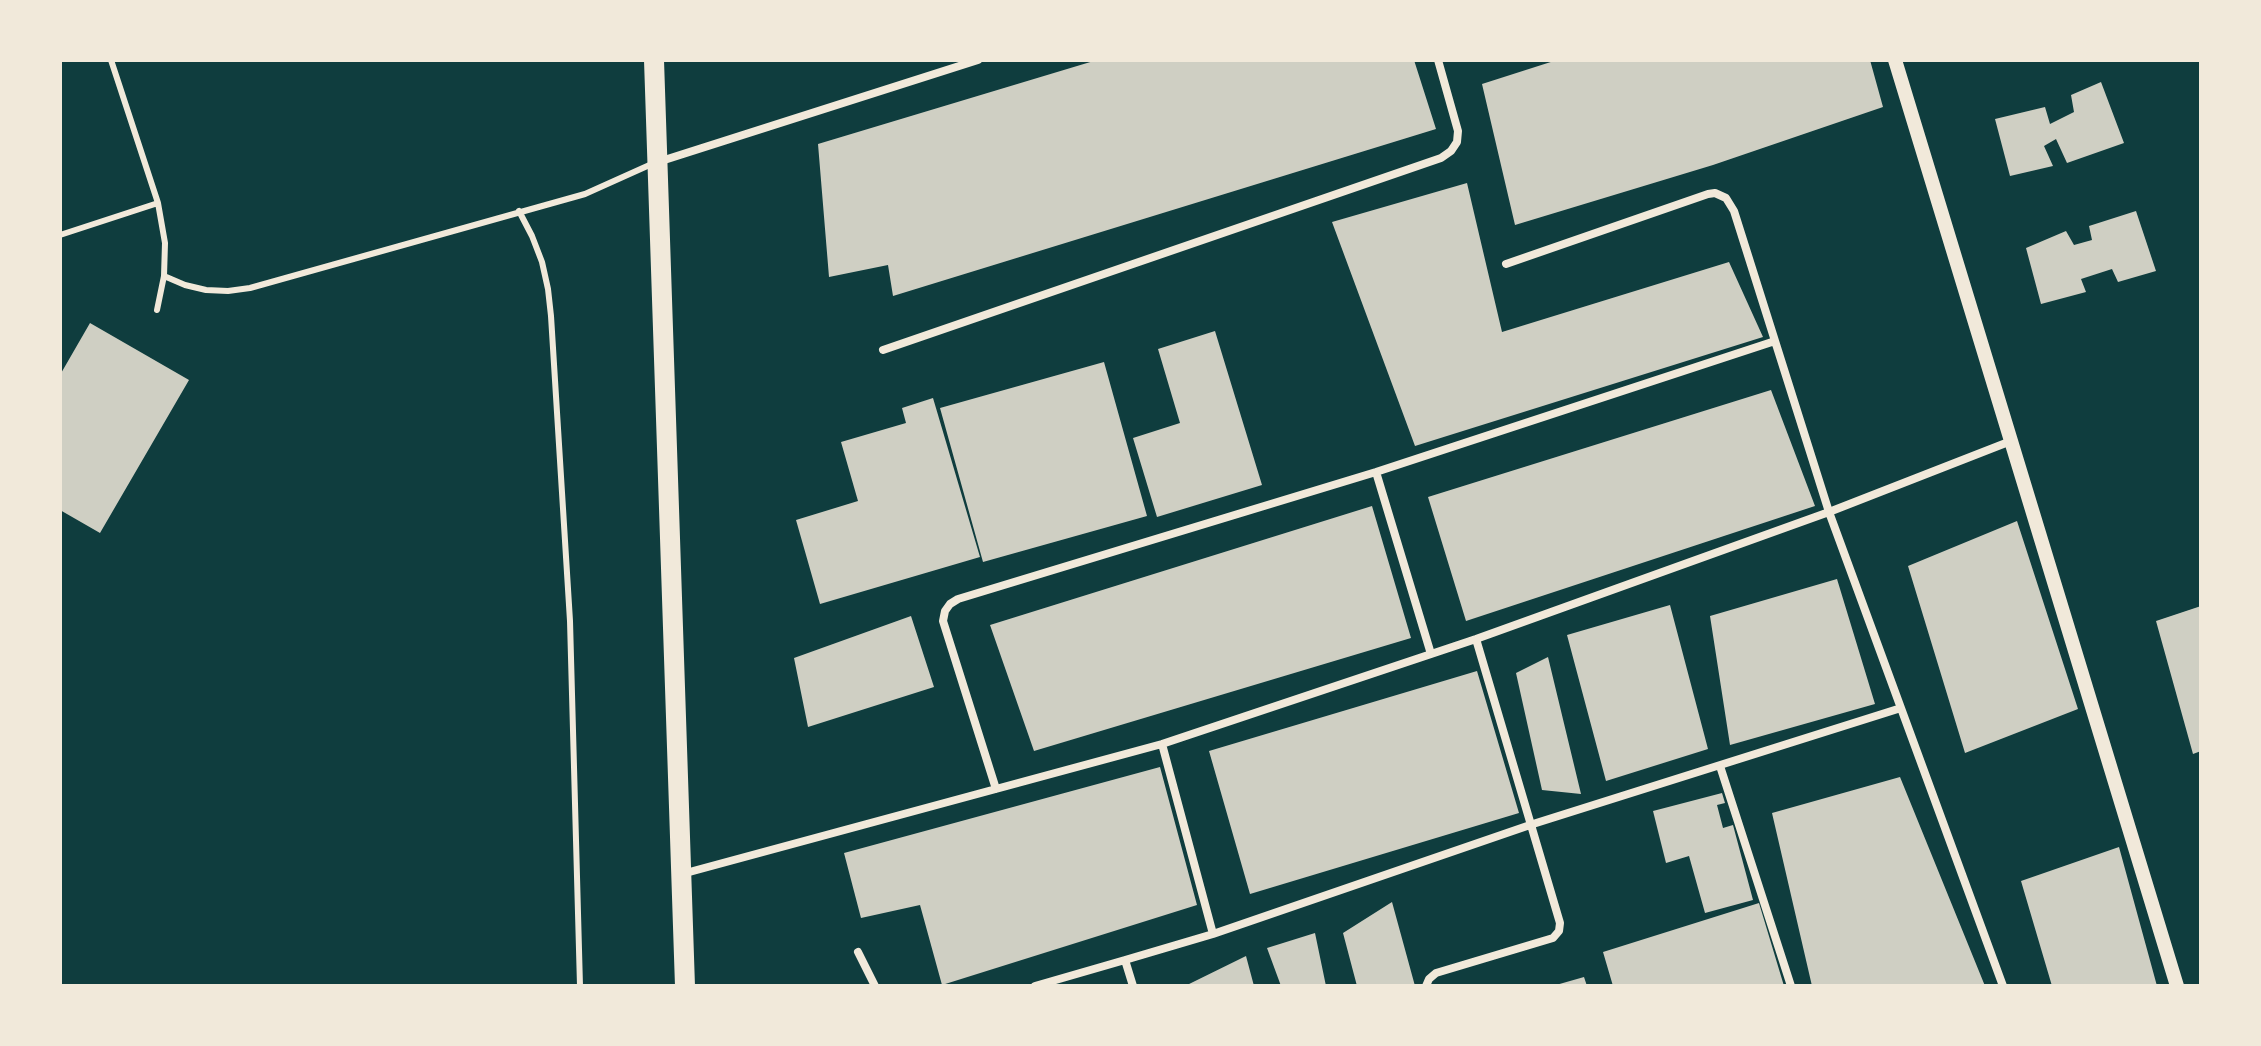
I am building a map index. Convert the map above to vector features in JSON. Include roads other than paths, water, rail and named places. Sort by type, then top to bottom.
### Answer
[{"type":"main road","points":[[654,60],[685,986]]},
{"type":"street","points":[[658,162],[978,60]]},
{"type":"street","points":[[883,350],[1441,158],[1457,142],[1458,131],[1438,60]]},
{"type":"street","points":[[1895,60],[2177,986]]},
{"type":"street","points":[[1506,264],[1708,194],[1715,193],[1726,198],[1734,211],[1829,512],[2003,986]]},
{"type":"street","points":[[996,789],[943,621],[945,611],[958,599],[1376,472],[1775,341]]},
{"type":"street","points":[[682,875],[1162,744],[1476,639],[1829,512],[2011,441]]},
{"type":"street","points":[[1376,472],[1431,654]]},
{"type":"street","points":[[1426,986],[1436,973],[1553,938],[1559,931],[1558,913],[1533,824],[1476,639]]},
{"type":"street","points":[[1035,986],[1213,934],[1533,824],[1901,708]]},
{"type":"street","points":[[1162,744],[1213,934]]},
{"type":"street","points":[[1720,766],[1791,986]]},
{"type":"street","points":[[858,952],[875,986]]},
{"type":"street","points":[[1125,960],[1133,986]]},
{"type":"lane","points":[[111,60],[158,203],[165,243],[164,276],[157,310]]},
{"type":"lane","points":[[164,276],[206,290],[250,288],[585,194],[658,162]]},
{"type":"lane","points":[[60,235],[158,203]]},
{"type":"lane","points":[[519,211],[542,262],[551,316],[570,621],[580,986]]}]
